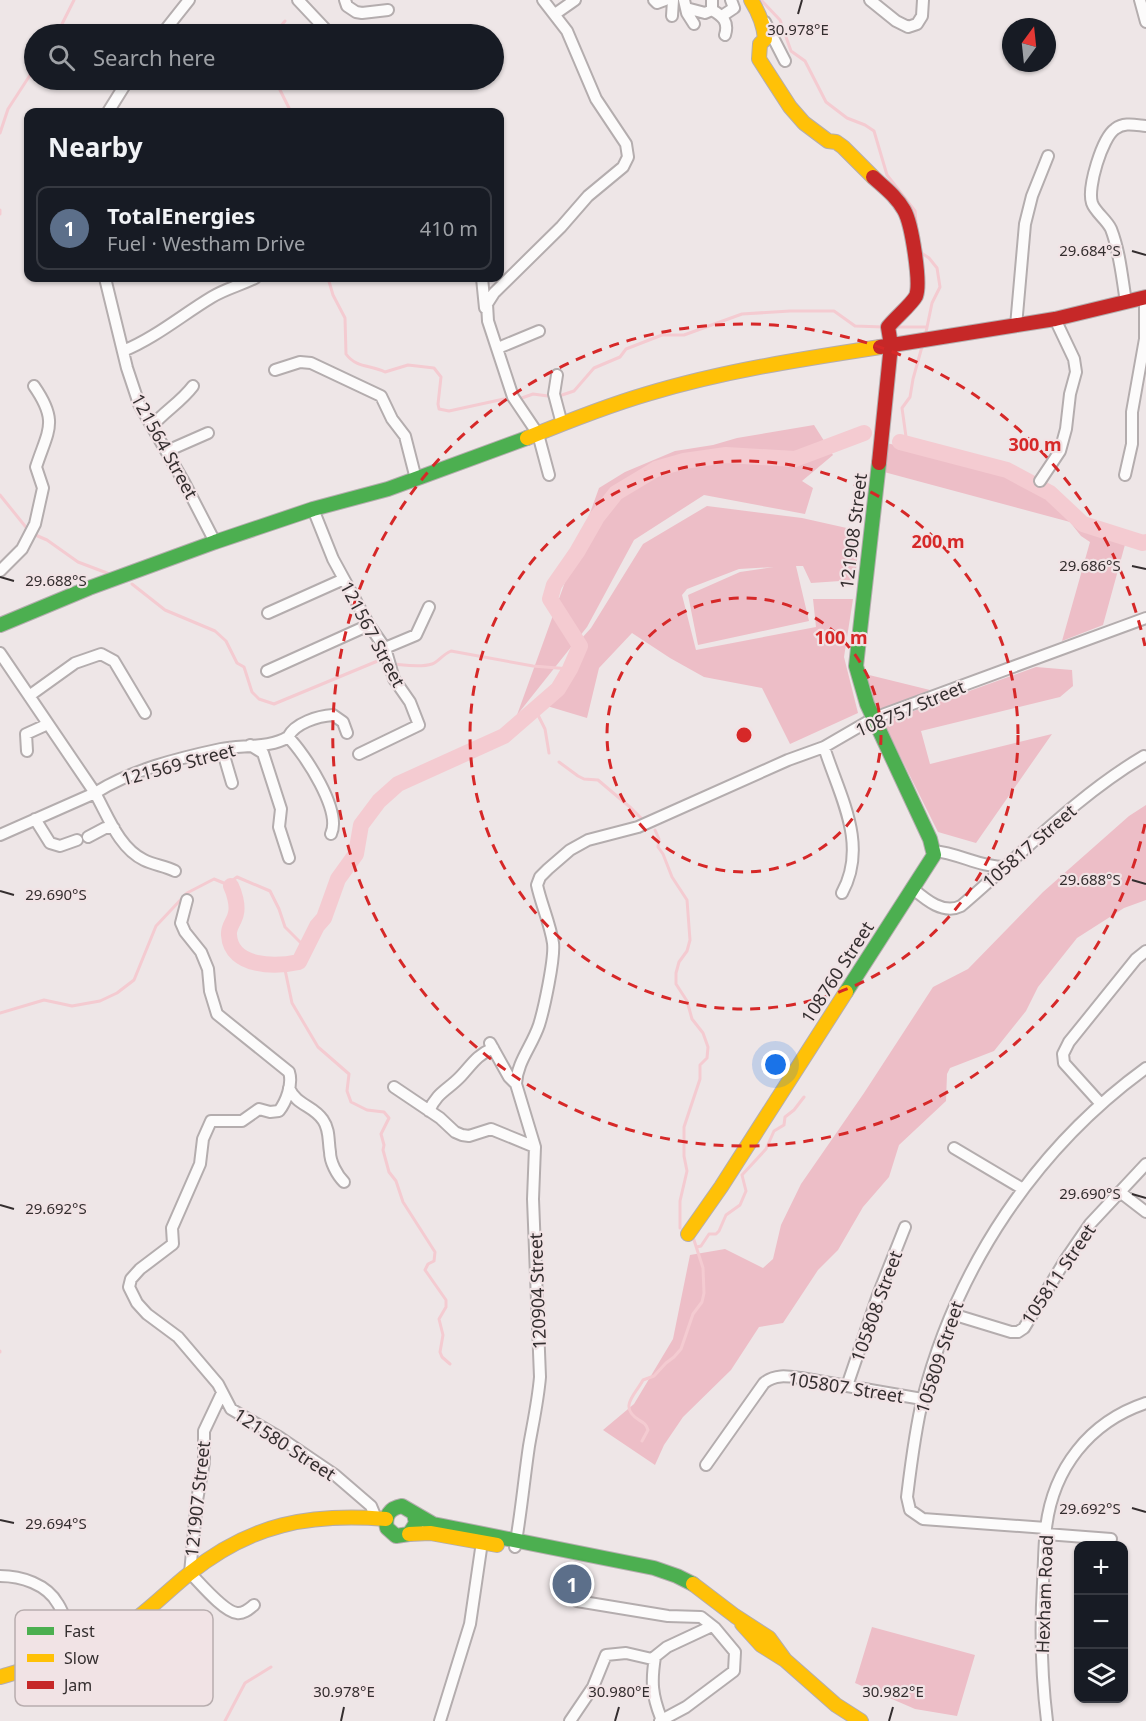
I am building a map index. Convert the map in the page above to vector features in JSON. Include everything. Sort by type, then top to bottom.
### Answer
[{"type":"street","points":[[170,24],[189,0]]},
{"type":"street","points":[[298,0],[321,24]]},
{"type":"street","points":[[345,0],[346,6],[356,12],[388,10]]},
{"type":"street","points":[[486,314],[487,304],[494,293],[588,196],[623,167],[628,157],[626,144],[596,99],[571,39],[543,0]]},
{"type":"street","points":[[555,14],[575,0]]},
{"type":"street","points":[[672,16],[674,0]]},
{"type":"street","points":[[685,4],[705,13],[715,8],[734,8],[731,0]]},
{"type":"street","points":[[751,0],[785,61]]},
{"type":"street","points":[[870,0],[908,27],[918,24],[922,16],[923,0]]},
{"type":"street","points":[[1140,0],[1146,22]]},
{"type":"street","points":[[685,4],[694,24]]},
{"type":"street","points":[[715,8],[728,26],[725,35]]},
{"type":"street","name":"121908 Street","points":[[760,14],[765,39],[760,44],[759,59],[790,107],[804,123],[828,141],[836,142],[843,147],[860,166],[895,196],[906,213],[916,258],[917,293],[914,300],[897,315],[888,327],[895,344],[856,653],[857,674],[874,718]]},
{"type":"street","points":[[110,108],[122,90]]},
{"type":"street","points":[[1126,302],[1119,258],[1110,228],[1092,202],[1092,178],[1101,152],[1113,130],[1126,124],[1146,126]]},
{"type":"street","points":[[1016,326],[1025,224],[1032,195],[1048,156]]},
{"type":"street","name":"121564 Street","points":[[106,282],[131,384],[139,404],[215,542]]},
{"type":"street","points":[[123,351],[149,339],[214,296],[246,282]]},
{"type":"street","points":[[483,282],[486,314],[513,397],[538,434],[549,475]]},
{"type":"street","points":[[0,625],[89,588],[215,542],[313,509],[388,489],[645,394],[685,383],[792,361],[1055,319],[1145,297],[1145,339],[1132,412],[1132,444],[1125,476]]},
{"type":"street","points":[[1040,481],[1060,452],[1076,372],[1072,352],[1055,319]]},
{"type":"street","points":[[498,348],[538,331]]},
{"type":"street","points":[[275,370],[300,362],[311,363],[378,394],[405,436],[416,479]]},
{"type":"street","points":[[557,375],[554,394],[562,424]]},
{"type":"street","points":[[0,571],[22,549],[35,524],[43,488],[36,466],[50,432],[49,416],[42,397],[33,386]]},
{"type":"street","points":[[152,426],[163,413],[183,399],[193,386]]},
{"type":"street","points":[[167,452],[208,433]]},
{"type":"street","name":"121567 Street","points":[[313,509],[333,559],[369,626],[385,648],[394,679],[410,702],[419,725],[359,754]]},
{"type":"street","points":[[268,613],[344,579]]},
{"type":"street","points":[[385,648],[416,635],[429,607]]},
{"type":"street","name":"108757 Street","points":[[516,1084],[520,1062],[540,1021],[553,960],[550,930],[537,885],[540,877],[548,869],[577,846],[588,840],[631,830],[788,760],[824,747],[874,718],[1146,618]]},
{"type":"street","points":[[267,671],[369,626]]},
{"type":"street","points":[[0,653],[95,793],[114,828],[129,849],[141,858],[175,871]]},
{"type":"street","points":[[29,696],[75,663],[101,654],[114,661],[145,713]]},
{"type":"street","points":[[331,834],[334,826],[333,814],[309,762],[288,737],[300,726],[320,716],[333,715],[343,722],[346,733]]},
{"type":"street","points":[[874,718],[934,851],[955,854],[988,866],[1004,867]]},
{"type":"street","points":[[27,751],[26,734],[48,724]]},
{"type":"street","name":"121569 Street","points":[[0,835],[95,793],[112,782],[134,774],[222,749],[279,743],[288,737]]},
{"type":"street","points":[[250,745],[263,753],[281,809],[279,827],[289,858]]},
{"type":"street","points":[[824,747],[849,817],[853,855],[852,870],[842,893]]},
{"type":"street","points":[[222,749],[232,783]]},
{"type":"street","name":"105817 Street","points":[[912,888],[937,906],[955,909],[1093,790],[1143,756]]},
{"type":"street","points":[[35,819],[50,843],[60,846],[102,829],[114,828]]},
{"type":"street","name":"108760 Street","points":[[688,1234],[735,1165],[933,857],[934,851]]},
{"type":"street","points":[[187,900],[181,923],[185,932],[201,952],[208,969],[210,991],[217,1014],[289,1072],[290,1088],[294,1099],[316,1111],[324,1121],[330,1142],[330,1155],[344,1182]]},
{"type":"street","points":[[1101,1104],[1064,1064],[1063,1054],[1069,1042],[1117,982],[1136,959],[1146,951]]},
{"type":"street","name":"120904 Street","points":[[429,1111],[439,1093],[461,1076],[473,1060],[492,1046],[509,1077],[516,1084],[535,1147],[533,1199],[540,1377],[516,1544]]},
{"type":"street","name":"105809 Street","points":[[1046,1531],[923,1519],[910,1510],[907,1497],[922,1399],[952,1314],[979,1254],[1046,1159],[1101,1104],[1146,1068]]},
{"type":"street","name":"121580 Street","points":[[290,1088],[279,1111],[270,1112],[259,1109],[243,1121],[211,1121],[203,1139],[200,1164],[172,1228],[173,1244],[140,1269],[131,1279],[129,1287],[141,1308],[178,1337],[218,1384],[226,1404],[236,1414],[279,1437],[335,1475],[371,1506],[381,1518]]},
{"type":"street","points":[[394,1088],[462,1136],[491,1129],[535,1147]]},
{"type":"street","points":[[954,1148],[1023,1189]]},
{"type":"street","name":"105811 Street","points":[[952,1314],[997,1329],[1018,1332],[1024,1328],[1090,1224],[1146,1164]]},
{"type":"street","points":[[1120,1192],[1146,1212]]},
{"type":"street","name":"105808 Street","points":[[847,1386],[905,1227]]},
{"type":"street","name":"105807 Street","points":[[706,1465],[764,1383],[771,1378],[790,1377],[922,1399]]},
{"type":"street","name":"121907 Street","points":[[190,1573],[197,1500],[204,1462],[204,1431],[222,1393]]},
{"type":"street","name":"Hexham Road","points":[[1047,1721],[1041,1672],[1040,1633],[1046,1531],[1052,1500],[1060,1476],[1075,1451],[1095,1431],[1120,1414],[1146,1402]]},
{"type":"street","points":[[148,1610],[190,1573],[229,1545],[286,1522],[333,1515],[381,1518],[398,1506],[407,1507],[414,1514],[433,1524],[516,1544]]},
{"type":"street","points":[[409,1534],[416,1523],[414,1514]]},
{"type":"street","points":[[381,1518],[393,1534],[400,1537],[430,1533],[482,1542],[538,1546],[668,1572],[700,1588],[735,1616],[759,1646],[773,1656],[785,1660],[836,1704],[861,1721]]},
{"type":"street","points":[[1046,1531],[1111,1539]]},
{"type":"street","points":[[440,1721],[470,1624],[482,1542]]},
{"type":"street","points":[[190,1573],[229,1611],[246,1612],[254,1605]]},
{"type":"street","points":[[0,1576],[26,1580],[53,1596],[61,1610]]},
{"type":"street","points":[[577,1601],[668,1616],[701,1617],[735,1652],[734,1671],[686,1707],[660,1720],[651,1680],[655,1657]]},
{"type":"street","points":[[570,1721],[593,1687],[606,1655],[626,1653],[652,1659],[667,1647],[712,1626]]},
{"type":"street","points":[[0,1677],[15,1672]]},
{"type":"shaded area","points":[[814,425],[833,455],[802,481],[813,488],[805,514],[704,495],[634,540],[587,627],[517,715],[599,488],[625,472],[675,451]]},
{"type":"shaded area","points":[[887,443],[1006,474],[1048,496],[1082,527],[1126,541],[1103,625],[1062,641],[1090,542],[1081,536],[1070,522],[884,472]]},
{"type":"shaded area","points":[[707,506],[802,518],[860,531],[855,580],[811,583],[803,566],[796,566],[809,621],[698,645],[688,595],[740,572],[774,567],[739,569],[687,589],[682,595],[696,650],[816,627],[813,599],[853,599],[844,657],[858,713],[790,744],[762,688],[704,677],[632,633],[599,668],[587,718],[547,706],[572,675],[580,656],[581,639],[591,628],[643,544]]},
{"type":"shaded area","points":[[1036,667],[1072,670],[1073,686],[1060,697],[921,731],[930,764],[1052,734],[976,843],[938,832],[883,722]]},
{"type":"shaded area","points":[[861,673],[930,690],[881,711],[875,707]]},
{"type":"shaded area","points":[[1146,805],[1146,900],[1124,908],[1077,938],[1038,987],[1026,1011],[994,1051],[950,1068],[947,1074],[946,1101],[899,1145],[889,1177],[863,1207],[838,1250],[818,1270],[783,1323],[759,1327],[731,1370],[683,1417],[664,1445],[655,1465],[603,1430],[634,1404],[673,1339],[690,1255],[725,1249],[763,1268],[773,1259],[781,1225],[801,1184],[933,987],[968,969],[1043,892],[1129,816]]},
{"type":"shaded area","points":[[872,1627],[975,1655],[957,1716],[915,1709],[855,1683]]},
{"type":"waterway","points":[[62,24],[74,0]]},
{"type":"waterway","points":[[761,0],[780,20],[791,51],[805,61],[826,102],[847,118],[874,131],[887,175],[915,211],[917,234]]},
{"type":"waterway","points":[[0,133],[8,109],[24,84]]},
{"type":"waterway","points":[[280,90],[289,108]]},
{"type":"waterway","points":[[920,252],[937,268],[940,287],[932,303],[925,337]]},
{"type":"waterway","points":[[329,282],[345,318],[346,354],[354,362],[385,372],[408,365],[434,368],[441,377],[439,409],[449,411],[504,399]]},
{"type":"waterway","points":[[559,396],[574,391],[594,368],[620,357],[626,349],[662,335],[684,335],[742,314],[834,311],[855,326],[883,327]]},
{"type":"waterway","points":[[893,327],[927,327]]},
{"type":"waterway","points":[[907,444],[902,408],[910,397],[923,343]]},
{"type":"waterway","points":[[519,399],[533,394],[548,396]]},
{"type":"waterway","points":[[231,886],[236,910],[229,935],[232,946],[238,954],[256,963],[279,965],[299,962],[317,926],[324,918],[338,879],[356,854],[361,825],[379,801],[398,784],[504,736],[558,689],[580,646],[550,599],[554,585],[577,552],[597,517],[616,493],[656,469],[684,461],[726,455],[795,459],[864,433]]},
{"type":"waterway","points":[[900,442],[1007,470],[1050,493],[1083,524],[1146,542]]},
{"type":"waterway","points":[[0,495],[29,531]]},
{"type":"waterway","points":[[33,534],[47,540],[78,562],[107,573]]},
{"type":"waterway","points":[[132,584],[165,610],[215,631],[226,641],[237,663],[244,667],[252,692],[259,699],[274,704],[380,660],[386,662]]},
{"type":"waterway","points":[[393,664],[427,665],[451,651],[533,666],[570,669]]},
{"type":"waterway","points":[[535,709],[545,729],[549,753]]},
{"type":"waterway","points":[[559,762],[584,779],[598,780],[641,818]]},
{"type":"waterway","points":[[655,830],[659,839],[658,847],[672,877],[687,900],[690,940],[687,951],[679,962],[676,984],[687,1001],[692,1019],[703,1033],[708,1047],[707,1058],[700,1065],[700,1079],[684,1127],[684,1156],[687,1171],[680,1201],[680,1228]]},
{"type":"waterway","points":[[0,1013],[44,1000],[72,1006],[100,1001],[117,993],[134,980],[156,926],[187,893],[214,879],[231,886],[237,877],[270,891],[285,927],[302,944],[309,941]]},
{"type":"waterway","points":[[284,965],[292,1003],[318,1047],[349,1074],[347,1091],[351,1102],[367,1110],[384,1112],[389,1118],[381,1134],[383,1150],[389,1172],[396,1181],[403,1202],[435,1252],[434,1261],[428,1264],[425,1270],[446,1300],[446,1307],[439,1319],[443,1335],[440,1352],[450,1364]]},
{"type":"waterway","points":[[697,1247],[701,1246],[709,1234],[716,1234],[726,1215],[740,1205],[746,1191],[742,1175],[766,1149],[774,1131],[784,1125],[785,1117],[804,1097]]},
{"type":"waterway","points":[[642,1441],[648,1430],[645,1424],[633,1415],[629,1406],[630,1401],[643,1380],[654,1376],[681,1349],[693,1314],[702,1302],[703,1268],[694,1240]]},
{"type":"waterway","points":[[225,1721],[245,1683],[271,1667]]},
{"type":"traffic: fast","points":[[0,625],[89,588],[215,542],[313,509],[388,489],[527,438]]},
{"type":"traffic: fast","points":[[846,992],[934,855],[930,839],[867,704],[856,666],[879,463]]},
{"type":"traffic: fast","points":[[414,1514],[416,1523],[409,1534],[396,1536],[387,1528],[386,1520],[389,1513],[402,1506],[433,1524],[654,1568],[693,1584]]},
{"type":"traffic: slow","points":[[751,0],[761,19],[765,39],[760,44],[759,59],[790,107],[804,123],[828,141],[836,142],[843,147],[873,177]]},
{"type":"traffic: slow","points":[[527,438],[601,409],[676,386],[763,366],[880,347]]},
{"type":"traffic: slow","points":[[688,1234],[721,1187],[846,992]]},
{"type":"traffic: slow","points":[[147,1610],[213,1556],[259,1533],[282,1525],[331,1518],[386,1519]]},
{"type":"traffic: slow","points":[[409,1534],[430,1533],[497,1545]]},
{"type":"traffic: slow","points":[[693,1584],[769,1638],[785,1660],[836,1705],[861,1721]]},
{"type":"traffic: slow","points":[[742,1624],[761,1645],[785,1660]]},
{"type":"traffic: slow","points":[[0,1677],[15,1673]]},
{"type":"traffic: jam","points":[[873,177],[894,196],[904,210],[913,240],[917,267],[916,296],[888,327],[891,345],[879,463]]},
{"type":"traffic: jam","points":[[880,347],[1055,319],[1146,297]]},
{"type":"place","name":"TotalEnergies","points":[[572,1584]]}]
